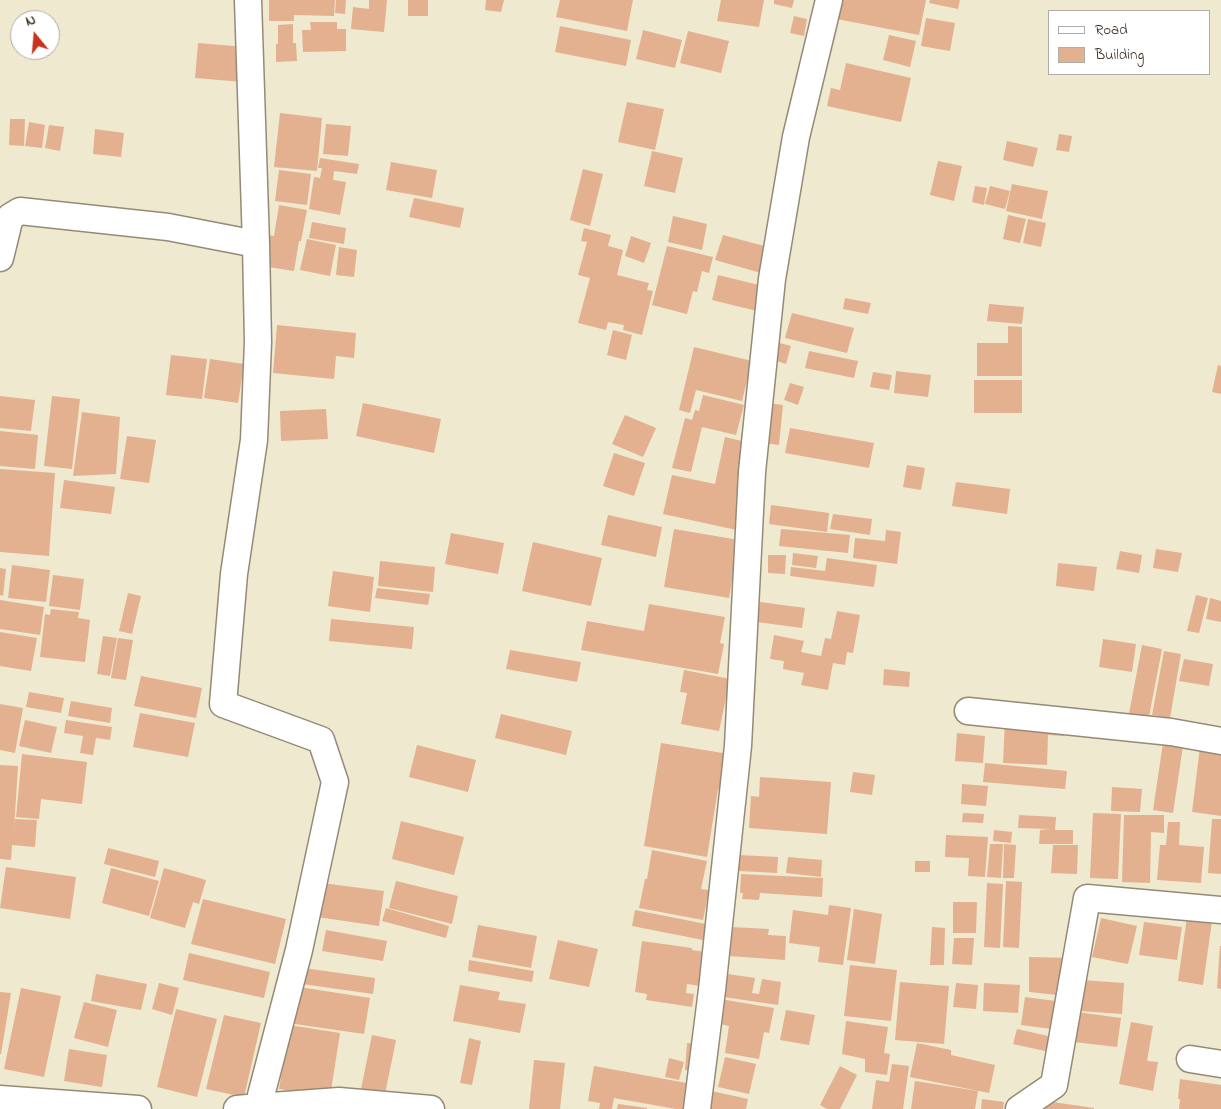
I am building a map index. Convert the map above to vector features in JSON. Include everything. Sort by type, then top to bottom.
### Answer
[{"type":"street","points":[[248,0],[258,342],[254,440],[234,574],[223,704],[321,740],[335,782],[299,950],[248,1108],[339,1101],[431,1109]]},
{"type":"street","points":[[697,1109],[738,746],[752,472],[772,279],[796,137],[829,0]]},
{"type":"street","points":[[0,258],[10,217],[20,211],[168,227],[256,244]]},
{"type":"street","points":[[968,711],[1171,732],[1221,741]]},
{"type":"street","points":[[1019,1109],[1054,1085],[1087,898],[1221,910]]},
{"type":"street","points":[[1190,1059],[1221,1064]]},
{"type":"street","points":[[0,1100],[138,1109]]},
{"type":"building","points":[[269,0],[335,0],[334,16],[294,15],[294,21],[269,21]]},
{"type":"building","points":[[336,0],[346,0],[345,14],[335,13]]},
{"type":"building","points":[[369,0],[387,0],[384,32],[351,29],[353,7],[369,9]]},
{"type":"building","points":[[408,0],[428,0],[428,16],[408,16]]},
{"type":"building","points":[[486,0],[504,0],[501,12],[485,10]]},
{"type":"building","points":[[560,0],[633,0],[627,31],[556,17]]},
{"type":"building","points":[[721,0],[764,0],[759,27],[717,21]]},
{"type":"building","points":[[774,0],[794,0],[792,8],[774,4]]},
{"type":"building","points":[[841,0],[926,0],[919,35],[837,19]]},
{"type":"building","points":[[930,0],[960,0],[958,9],[929,3]]},
{"type":"building","points":[[794,16],[807,19],[804,36],[790,33]]},
{"type":"building","points":[[926,18],[955,23],[950,51],[921,46]]},
{"type":"building","points":[[310,22],[337,22],[337,29],[346,29],[346,51],[303,52],[302,30],[311,30]]},
{"type":"building","points":[[293,24],[293,43],[296,43],[297,61],[276,62],[278,25]]},
{"type":"building","points":[[560,26],[631,40],[626,66],[555,52]]},
{"type":"building","points":[[643,30],[682,40],[675,68],[636,59]]},
{"type":"building","points":[[688,31],[729,41],[721,73],[680,63]]},
{"type":"building","points":[[889,35],[916,41],[910,67],[883,60]]},
{"type":"building","points":[[198,43],[246,47],[243,82],[195,78]]},
{"type":"building","points":[[846,63],[911,78],[901,122],[827,106],[831,88],[840,90]]},
{"type":"building","points":[[627,102],[664,109],[655,150],[618,142]]},
{"type":"building","points":[[280,113],[322,118],[317,171],[274,167]]},
{"type":"building","points":[[10,119],[25,119],[24,146],[9,145]]},
{"type":"building","points":[[29,122],[45,125],[42,148],[25,146]]},
{"type":"building","points":[[326,124],[351,126],[348,156],[323,154]]},
{"type":"building","points":[[49,125],[64,127],[60,151],[45,148]]},
{"type":"building","points":[[95,129],[124,133],[121,157],[93,154]]},
{"type":"building","points":[[1059,134],[1072,136],[1069,152],[1056,150]]},
{"type":"building","points":[[1007,141],[1038,148],[1033,167],[1003,160]]},
{"type":"building","points":[[652,151],[683,158],[675,193],[644,186]]},
{"type":"building","points":[[320,158],[359,164],[357,174],[334,171],[333,180],[346,182],[340,215],[309,209],[314,177],[320,178],[322,168],[318,168]]},
{"type":"building","points":[[938,161],[962,166],[954,201],[930,195]]},
{"type":"building","points":[[391,162],[437,170],[432,198],[386,190]]},
{"type":"building","points":[[583,169],[603,174],[590,226],[570,220]]},
{"type":"building","points":[[279,170],[311,174],[307,205],[275,201]]},
{"type":"building","points":[[1012,184],[1048,191],[1042,219],[1006,211]]},
{"type":"building","points":[[975,186],[987,188],[984,205],[972,202]]},
{"type":"building","points":[[990,186],[1010,191],[1005,209],[985,204]]},
{"type":"building","points":[[414,198],[464,208],[460,228],[409,217]]},
{"type":"building","points":[[279,205],[307,210],[294,271],[262,266],[267,235],[274,236]]},
{"type":"building","points":[[1008,215],[1026,219],[1020,243],[1003,239]]},
{"type":"building","points":[[673,216],[707,224],[702,250],[668,242]]},
{"type":"building","points":[[1028,219],[1046,223],[1041,247],[1023,243]]},
{"type":"building","points":[[312,222],[346,228],[344,244],[309,238]]},
{"type":"building","points":[[584,228],[611,235],[608,246],[623,250],[617,275],[649,283],[647,290],[653,291],[642,335],[623,330],[624,325],[608,322],[606,330],[578,323],[590,278],[578,275],[587,242],[581,241]]},
{"type":"building","points":[[723,235],[768,247],[761,273],[715,260]]},
{"type":"building","points":[[631,236],[651,243],[644,263],[625,256]]},
{"type":"building","points":[[307,239],[336,245],[330,276],[300,270]]},
{"type":"building","points":[[667,246],[713,257],[709,273],[702,271],[697,292],[693,291],[687,314],[652,305]]},
{"type":"building","points":[[339,247],[357,250],[354,277],[336,275]]},
{"type":"building","points":[[718,275],[767,287],[761,312],[712,300]]},
{"type":"building","points":[[845,298],[871,303],[868,314],[843,309]]},
{"type":"building","points":[[989,304],[1024,307],[1022,324],[987,321]]},
{"type":"building","points":[[792,313],[854,328],[847,353],[785,338]]},
{"type":"building","points":[[277,325],[356,333],[354,358],[336,356],[334,379],[273,373]]},
{"type":"building","points":[[1008,326],[1022,327],[1022,376],[977,376],[977,343],[1008,343]]},
{"type":"building","points":[[613,330],[632,335],[626,360],[607,355]]},
{"type":"building","points":[[776,342],[791,346],[786,364],[771,359]]},
{"type":"building","points":[[694,347],[752,361],[742,401],[696,390],[690,413],[679,410]]},
{"type":"building","points":[[809,351],[858,361],[854,378],[805,368]]},
{"type":"building","points":[[171,355],[207,359],[202,399],[166,395]]},
{"type":"building","points":[[210,359],[244,364],[238,403],[204,398]]},
{"type":"building","points":[[1218,365],[1221,366],[1221,394],[1212,392]]},
{"type":"building","points":[[896,371],[931,375],[928,397],[894,393]]},
{"type":"building","points":[[873,372],[892,375],[889,390],[870,387]]},
{"type":"building","points":[[974,380],[1022,380],[1022,413],[974,413]]},
{"type":"building","points":[[790,383],[804,387],[798,405],[784,400]]},
{"type":"building","points":[[703,395],[744,405],[736,435],[702,427],[691,472],[672,468],[685,418],[692,420],[695,410],[699,411]]},
{"type":"building","points":[[0,396],[35,400],[31,431],[0,428]]},
{"type":"building","points":[[52,396],[80,399],[72,469],[44,466]]},
{"type":"building","points":[[363,403],[441,419],[434,453],[356,436]]},
{"type":"building","points":[[768,403],[783,405],[779,445],[763,443]]},
{"type":"building","points":[[326,409],[328,439],[281,441],[280,411]]},
{"type":"building","points":[[82,412],[120,417],[116,474],[73,476]]},
{"type":"building","points":[[625,415],[656,428],[643,457],[612,444]]},
{"type":"building","points":[[790,428],[874,443],[869,468],[785,453]]},
{"type":"building","points":[[0,431],[38,435],[35,469],[0,466]]},
{"type":"building","points":[[127,436],[156,440],[149,483],[120,479]]},
{"type":"building","points":[[725,437],[750,443],[741,531],[663,514],[672,475],[715,484]]},
{"type":"building","points":[[614,453],[645,463],[634,496],[603,486]]},
{"type":"building","points":[[907,465],[925,468],[921,490],[903,487]]},
{"type":"building","points":[[0,469],[55,473],[49,556],[0,552]]},
{"type":"building","points":[[64,480],[115,487],[111,514],[60,508]]},
{"type":"building","points":[[956,482],[1010,489],[1007,514],[952,506]]},
{"type":"building","points":[[771,505],[829,513],[827,532],[769,524]]},
{"type":"building","points":[[833,514],[872,519],[870,535],[830,529]]},
{"type":"building","points":[[608,515],[662,527],[656,557],[601,545]]},
{"type":"building","points":[[674,529],[739,540],[729,598],[664,587]]},
{"type":"building","points":[[781,529],[850,535],[848,553],[779,546]]},
{"type":"building","points":[[886,530],[901,532],[897,564],[853,558],[855,538],[885,541]]},
{"type":"building","points":[[451,533],[504,543],[498,574],[445,564]]},
{"type":"building","points":[[533,542],[602,558],[591,606],[522,591]]},
{"type":"building","points":[[1156,549],[1182,553],[1178,572],[1153,568]]},
{"type":"building","points":[[1120,551],[1142,555],[1139,573],[1116,569]]},
{"type":"building","points":[[793,553],[818,556],[816,568],[792,565]]},
{"type":"building","points":[[768,555],[786,555],[785,574],[768,573]]},
{"type":"building","points":[[827,558],[877,565],[874,587],[790,576],[791,567],[825,571]]},
{"type":"building","points":[[380,561],[435,567],[433,592],[378,586]]},
{"type":"building","points":[[1058,563],[1097,567],[1094,591],[1056,586]]},
{"type":"building","points":[[12,565],[50,570],[46,602],[8,598]]},
{"type":"building","points":[[0,568],[6,569],[3,596],[0,595]]},
{"type":"building","points":[[333,571],[374,577],[370,612],[328,606]]},
{"type":"building","points":[[53,575],[84,579],[80,610],[49,606]]},
{"type":"building","points":[[377,588],[430,594],[428,605],[375,598]]},
{"type":"building","points":[[128,593],[141,596],[132,634],[119,631]]},
{"type":"building","points":[[1196,595],[1208,598],[1199,633],[1187,631]]},
{"type":"building","points":[[1210,598],[1221,601],[1221,622],[1206,619]]},
{"type":"building","points":[[0,600],[44,607],[40,635],[0,629]]},
{"type":"building","points":[[760,602],[805,608],[802,628],[757,622]]},
{"type":"building","points":[[649,604],[725,617],[720,643],[724,644],[718,674],[581,650],[587,621],[644,631]]},
{"type":"building","points":[[51,609],[79,612],[78,618],[90,620],[85,662],[40,657],[45,614],[50,615]]},
{"type":"building","points":[[837,611],[860,615],[853,653],[847,652],[845,665],[833,663],[828,690],[801,685],[804,673],[783,669],[784,661],[770,659],[774,635],[804,641],[801,652],[821,656],[825,638],[831,639]]},
{"type":"building","points":[[331,619],[414,627],[412,649],[329,641]]},
{"type":"building","points":[[0,632],[37,638],[31,671],[0,666]]},
{"type":"building","points":[[103,636],[117,638],[110,676],[97,674]]},
{"type":"building","points":[[118,638],[133,640],[126,680],[111,678]]},
{"type":"building","points":[[1103,639],[1136,644],[1132,672],[1099,667]]},
{"type":"building","points":[[1142,645],[1162,649],[1148,722],[1128,719]]},
{"type":"building","points":[[510,650],[581,662],[577,682],[506,669]]},
{"type":"building","points":[[1164,651],[1181,654],[1170,718],[1152,715]]},
{"type":"building","points":[[1184,659],[1213,664],[1209,686],[1179,681]]},
{"type":"building","points":[[884,669],[910,672],[909,687],[883,685]]},
{"type":"building","points":[[684,670],[730,679],[719,731],[681,724],[687,693],[680,692]]},
{"type":"building","points":[[141,676],[202,688],[196,718],[134,706]]},
{"type":"building","points":[[29,692],[64,698],[61,713],[26,707]]},
{"type":"building","points":[[71,701],[112,708],[110,723],[68,716]]},
{"type":"building","points":[[0,704],[23,708],[15,753],[0,750]]},
{"type":"building","points":[[140,713],[195,723],[188,757],[133,747]]},
{"type":"building","points":[[501,714],[572,731],[566,755],[495,738]]},
{"type":"building","points":[[25,720],[57,727],[51,753],[19,746]]},
{"type":"building","points":[[66,720],[112,727],[110,740],[96,738],[93,755],[80,753],[83,736],[64,733]]},
{"type":"building","points":[[1005,722],[1064,725],[1064,736],[1048,735],[1047,765],[1003,763]]},
{"type":"building","points":[[957,733],[985,736],[983,763],[955,761]]},
{"type":"building","points":[[661,743],[729,754],[723,789],[718,789],[707,857],[644,846]]},
{"type":"building","points":[[1163,743],[1183,746],[1173,813],[1153,810]]},
{"type":"building","points":[[417,745],[476,760],[468,792],[409,777]]},
{"type":"building","points":[[1200,747],[1221,749],[1221,816],[1192,812]]},
{"type":"building","points":[[22,754],[87,762],[82,804],[41,799],[39,819],[16,817]]},
{"type":"building","points":[[985,763],[1067,771],[1065,789],[983,782]]},
{"type":"building","points":[[0,765],[18,766],[14,830],[15,819],[37,820],[35,847],[12,845],[11,860],[0,859]]},
{"type":"building","points":[[853,772],[875,775],[872,795],[850,792]]},
{"type":"building","points":[[760,777],[831,782],[827,834],[749,828],[751,796],[759,797]]},
{"type":"building","points":[[962,784],[988,786],[986,806],[961,804]]},
{"type":"building","points":[[1112,787],[1142,789],[1140,812],[1111,811]]},
{"type":"building","points":[[963,813],[984,814],[983,823],[962,822]]},
{"type":"building","points":[[1093,813],[1121,814],[1118,879],[1090,878]]},
{"type":"building","points":[[1019,815],[1056,817],[1055,830],[1073,830],[1073,844],[1039,844],[1040,830],[1050,829],[1018,828]]},
{"type":"building","points":[[1124,815],[1164,815],[1164,833],[1151,832],[1150,883],[1122,882]]},
{"type":"building","points":[[1212,819],[1221,819],[1221,874],[1208,873]]},
{"type":"building","points":[[401,821],[464,837],[454,875],[392,859]]},
{"type":"building","points":[[1168,822],[1180,822],[1179,845],[1204,847],[1201,883],[1157,880],[1160,845],[1166,845]]},
{"type":"building","points":[[994,830],[1012,832],[1011,843],[993,841]]},
{"type":"building","points":[[946,835],[988,837],[985,877],[968,876],[969,858],[945,857]]},
{"type":"building","points":[[990,844],[1003,844],[1001,878],[987,877]]},
{"type":"building","points":[[1004,844],[1016,845],[1014,878],[1003,878]]},
{"type":"building","points":[[1053,845],[1078,845],[1077,874],[1051,873]]},
{"type":"building","points":[[108,848],[159,861],[155,877],[104,864]]},
{"type":"building","points":[[652,850],[707,861],[701,889],[709,890],[703,920],[639,908]]},
{"type":"building","points":[[739,855],[778,857],[777,873],[739,871]]},
{"type":"building","points":[[788,857],[822,860],[821,877],[786,873]]},
{"type":"building","points":[[915,861],[930,861],[930,872],[915,872]]},
{"type":"building","points":[[6,867],[76,877],[70,919],[0,908]]},
{"type":"building","points":[[111,868],[159,881],[149,916],[102,903]]},
{"type":"building","points":[[164,868],[206,880],[199,904],[193,902],[185,928],[150,918]]},
{"type":"building","points":[[741,874],[823,878],[822,897],[760,893],[759,900],[742,899],[743,893],[740,893]]},
{"type":"building","points":[[396,881],[458,896],[452,924],[389,908]]},
{"type":"building","points":[[1006,881],[1022,882],[1019,948],[1003,947]]},
{"type":"building","points":[[322,883],[384,891],[379,926],[317,917]]},
{"type":"building","points":[[987,883],[1003,884],[1000,948],[984,947]]},
{"type":"building","points":[[203,899],[286,919],[275,964],[191,944]]},
{"type":"building","points":[[953,902],[977,902],[976,933],[953,933]]},
{"type":"building","points":[[829,905],[851,908],[843,965],[818,962],[820,947],[789,943],[793,910],[828,915]]},
{"type":"building","points":[[386,908],[449,926],[446,938],[382,921]]},
{"type":"building","points":[[854,909],[882,914],[875,964],[847,960]]},
{"type":"building","points":[[635,910],[706,924],[703,940],[632,926]]},
{"type":"building","points":[[1187,917],[1212,921],[1203,985],[1178,981]]},
{"type":"building","points":[[1101,918],[1137,926],[1128,964],[1092,957]]},
{"type":"building","points":[[1144,922],[1182,927],[1177,960],[1139,955]]},
{"type":"building","points":[[478,925],[537,936],[531,968],[472,957]]},
{"type":"building","points":[[731,927],[769,929],[768,935],[786,936],[785,960],[729,956]]},
{"type":"building","points":[[932,927],[945,928],[944,965],[930,965]]},
{"type":"building","points":[[326,930],[387,941],[383,961],[322,951]]},
{"type":"building","points":[[954,938],[974,938],[972,965],[952,964]]},
{"type":"building","points":[[558,940],[598,949],[589,987],[549,979]]},
{"type":"building","points":[[642,941],[692,948],[692,950],[705,952],[700,986],[687,984],[686,993],[694,994],[692,1007],[646,1000],[647,994],[635,992]]},
{"type":"building","points":[[1221,946],[1221,989],[1217,988]]},
{"type":"building","points":[[189,953],[270,972],[264,998],[183,980]]},
{"type":"building","points":[[1029,957],[1072,958],[1067,996],[1029,992]]},
{"type":"building","points":[[469,960],[534,971],[532,982],[468,971]]},
{"type":"building","points":[[850,965],[897,970],[891,1021],[844,1016]]},
{"type":"building","points":[[297,967],[375,978],[373,994],[295,983]]},
{"type":"building","points":[[721,973],[755,978],[752,993],[759,994],[762,979],[781,982],[778,1005],[717,996]]},
{"type":"building","points":[[96,974],[147,984],[141,1010],[91,1001]]},
{"type":"building","points":[[1081,980],[1124,983],[1122,1014],[1079,1011]]},
{"type":"building","points":[[900,982],[949,986],[944,1044],[895,1040]]},
{"type":"building","points":[[159,983],[179,988],[172,1015],[152,1009]]},
{"type":"building","points":[[956,983],[978,985],[976,1009],[953,1007]]},
{"type":"building","points":[[984,983],[1020,985],[1018,1013],[983,1011]]},
{"type":"building","points":[[460,985],[500,992],[498,1000],[526,1004],[520,1033],[453,1021]]},
{"type":"building","points":[[293,986],[370,998],[364,1034],[288,1023]]},
{"type":"building","points":[[21,988],[61,996],[44,1077],[4,1069]]},
{"type":"building","points":[[0,992],[11,993],[1,1054],[0,1054]]},
{"type":"building","points":[[1025,997],[1063,1002],[1059,1030],[1021,1025]]},
{"type":"building","points":[[720,999],[774,1008],[769,1033],[764,1032],[759,1059],[725,1053],[729,1026],[716,1023]]},
{"type":"building","points":[[84,1002],[117,1010],[108,1047],[74,1038]]},
{"type":"building","points":[[176,1009],[217,1019],[197,1097],[157,1087]]},
{"type":"building","points":[[786,1010],[815,1015],[809,1045],[780,1040]]},
{"type":"building","points":[[1077,1012],[1121,1018],[1117,1047],[1074,1042]]},
{"type":"building","points":[[224,1015],[261,1023],[244,1097],[206,1089]]},
{"type":"building","points":[[846,1021],[888,1027],[884,1053],[890,1054],[887,1075],[865,1072],[865,1059],[842,1054]]},
{"type":"building","points":[[1131,1022],[1153,1026],[1147,1061],[1158,1062],[1153,1091],[1119,1084]]},
{"type":"building","points":[[289,1025],[340,1033],[330,1097],[279,1089]]},
{"type":"building","points":[[1017,1029],[1057,1038],[1054,1053],[1013,1044]]},
{"type":"building","points":[[372,1035],[396,1040],[384,1099],[360,1094]]},
{"type":"building","points":[[469,1038],[481,1041],[472,1085],[460,1083]]},
{"type":"building","points":[[687,1043],[700,1044],[698,1071],[685,1070]]},
{"type":"building","points":[[917,1043],[951,1050],[951,1055],[995,1065],[989,1093],[910,1077]]},
{"type":"building","points":[[69,1049],[107,1055],[102,1087],[64,1081]]},
{"type":"building","points":[[725,1057],[756,1064],[749,1094],[718,1087]]},
{"type":"building","points":[[669,1058],[684,1062],[679,1080],[665,1077]]},
{"type":"building","points":[[534,1060],[565,1063],[560,1109],[529,1109]]},
{"type":"building","points":[[892,1064],[909,1066],[903,1109],[872,1109],[876,1080],[889,1082]]},
{"type":"building","points":[[594,1066],[692,1084],[687,1109],[676,1109],[614,1098],[612,1109],[599,1109],[600,1103],[588,1101]]},
{"type":"building","points":[[840,1066],[857,1075],[840,1109],[827,1109],[820,1105]]},
{"type":"building","points":[[1180,1079],[1221,1085],[1221,1109],[1179,1109]]},
{"type":"building","points":[[915,1081],[978,1091],[975,1109],[911,1109]]},
{"type":"building","points":[[707,1090],[748,1099],[746,1109],[703,1109]]},
{"type":"building","points":[[982,1099],[1004,1102],[1003,1109],[981,1109]]},
{"type":"building","points":[[1046,1101],[1094,1108],[1094,1109],[1045,1109]]},
{"type":"building","points":[[618,1104],[647,1108],[647,1109],[617,1109]]}]
